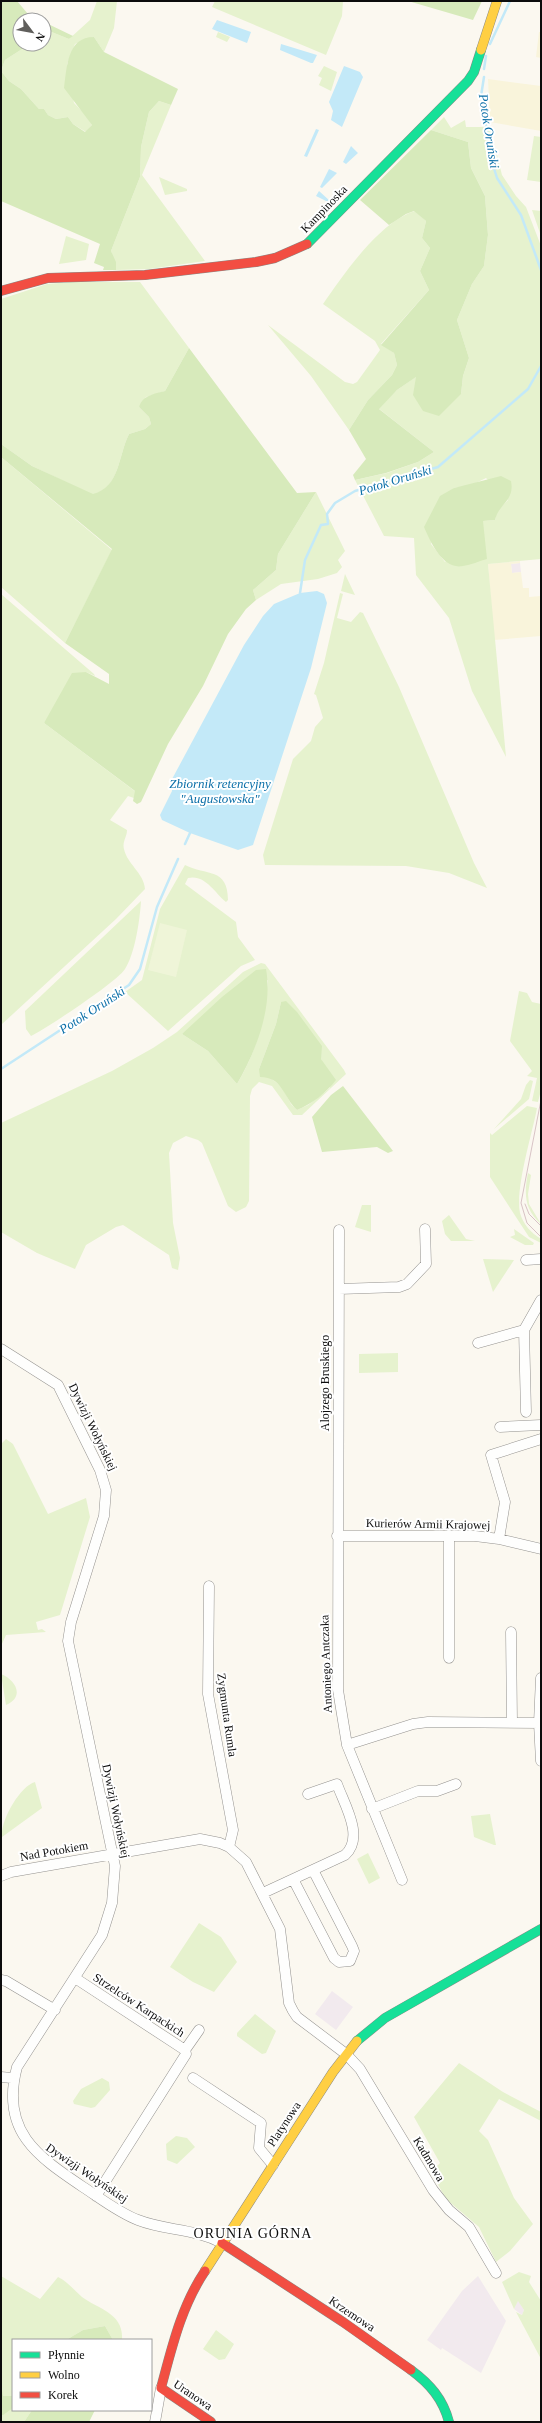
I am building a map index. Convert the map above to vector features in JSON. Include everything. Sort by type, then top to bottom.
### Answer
[{"type":"street","name":"Kampinoska","points":[[1,291],[48,278],[68,276],[145,275],[256,262],[275,258],[306,245],[468,81],[474,72],[497,1]]},
{"type":"street","points":[[339,1289],[399,1287],[407,1284],[426,1264],[425,1229]]},
{"type":"street","name":"Alojzego Bruskiego","points":[[337,1536],[339,1230]]},
{"type":"street","points":[[526,1260],[541,1259]]},
{"type":"street","points":[[526,1412],[524,1330],[541,1300]]},
{"type":"street","points":[[478,1343],[524,1330]]},
{"type":"street","name":"Dywizji Wołyńskiej","points":[[1,1349],[58,1385],[100,1470],[106,1490],[104,1516],[68,1641],[115,1866],[115,1884],[108,1921],[102,1935],[16,2067],[12,2078],[8,2107],[13,2125],[22,2140],[41,2159],[96,2196],[136,2220],[206,2235],[222,2243]]},
{"type":"street","points":[[500,1427],[541,1426]]},
{"type":"street","points":[[499,1539],[505,1502],[491,1455],[541,1439]]},
{"type":"street","points":[[448,1535],[449,1658]]},
{"type":"street","name":"Kurierów Armii Krajowej","points":[[337,1536],[448,1535],[499,1539],[541,1549]]},
{"type":"street","name":"Antoniego Antczaka","points":[[337,1536],[338,1690],[347,1745],[402,1880]]},
{"type":"street","name":"Zygmunta Rumla","points":[[209,1586],[208,1686],[233,1830],[230,1847]]},
{"type":"street","points":[[511,1632],[512,1722]]},
{"type":"street","points":[[541,1678],[541,1761]]},
{"type":"street","points":[[347,1745],[413,1724],[428,1722],[540,1723]]},
{"type":"street","points":[[263,1893],[348,1852],[353,1844],[355,1834],[337,1784],[308,1794]]},
{"type":"street","points":[[372,1809],[418,1791],[437,1791],[456,1784]]},
{"type":"street","points":[[112,1853],[200,1839],[220,1842],[230,1847],[246,1862],[280,1929],[289,2003],[296,2017],[346,2054]]},
{"type":"street","name":"Nad Potokiem","points":[[1,1876],[11,1872],[112,1853]]},
{"type":"street","points":[[293,1879],[334,1958],[339,1962],[350,1961],[354,1951],[352,1946],[313,1870]]},
{"type":"street","name":"Platynowa","points":[[155,2422],[161,2388],[185,2306],[194,2286],[346,2054],[360,2036],[385,2018],[541,1928]]},
{"type":"street","name":"Strzelców Karpackich","points":[[75,1978],[185,2050],[186,2054],[96,2196]]},
{"type":"street","points":[[1,1980],[54,2010]]},
{"type":"street","points":[[185,2050],[199,2030]]},
{"type":"street","name":"Kadmowa","points":[[346,2054],[360,2069],[440,2201],[469,2227],[496,2273]]},
{"type":"street","points":[[1,2077],[12,2078]]},
{"type":"street","points":[[193,2078],[261,2123],[259,2148],[273,2165]]},
{"type":"street","name":"Krzemowa","points":[[222,2243],[343,2322],[414,2372],[432,2387],[445,2406],[449,2422]]},
{"type":"street","name":"Uranowa","points":[[161,2388],[211,2422]]},
{"type":"shaded area","points":[[539,32],[541,32],[541,58],[536,57]]},
{"type":"shaded area","points":[[488,79],[541,86],[541,131],[490,122]]},
{"type":"shaded area","points":[[520,561],[520,563],[511,564],[512,573],[521,572],[523,588],[529,588],[529,597],[541,596],[541,636],[494,640],[488,564]]},
{"type":"shaded area","points":[[520,563],[521,572],[512,573],[511,564]]},
{"type":"shaded area","points":[[332,1991],[353,2007],[336,2030],[315,2014]]},
{"type":"shaded area","points":[[478,2276],[506,2321],[481,2373],[442,2348],[441,2350],[427,2340],[462,2291]]},
{"type":"shaded area","points":[[518,2300],[524,2310],[522,2315],[514,2309]]},
{"type":"green space","points":[[1,1],[17,1],[26,12],[12,12],[12,52],[18,52],[5,60],[1,71]]},
{"type":"green space","points":[[97,1],[117,1],[114,28],[104,52],[94,37],[75,44],[67,64],[74,103],[86,115],[92,125],[86,132],[73,124],[68,117],[56,119],[48,115],[44,109],[39,109],[21,89],[9,81],[1,71],[5,60],[18,52],[52,52],[52,32],[69,39],[90,20]]},
{"type":"green space","points":[[215,1],[343,1],[342,16],[326,55],[212,7]]},
{"type":"green space","points":[[408,1],[482,1],[473,20]]},
{"type":"green space","points":[[52,26],[73,36],[69,39],[52,32]]},
{"type":"green space","points":[[218,32],[230,37],[227,42],[216,37]]},
{"type":"green space","points":[[94,37],[104,52],[178,89],[171,105],[159,101],[149,112],[141,147],[140,177],[111,251],[116,262],[116,270],[103,270],[104,267],[94,263],[100,244],[1,201],[1,71],[9,81],[21,89],[39,109],[44,109],[48,115],[56,119],[68,117],[73,124],[85,132],[92,125],[64,88],[70,55],[78,42],[85,38]]},
{"type":"green space","points":[[324,66],[337,72],[331,91],[319,85],[322,78],[318,76]]},
{"type":"green space","points":[[159,101],[171,105],[142,175],[205,261],[149,269],[116,270],[111,251],[140,177],[141,147],[149,112]]},
{"type":"green space","points":[[444,117],[451,128],[465,120],[466,127],[490,127],[502,175],[516,196],[526,207],[541,246],[541,559],[488,564],[506,757],[472,691],[449,618],[416,575],[414,538],[384,536],[355,480],[387,473],[418,462],[434,452],[378,408],[397,390],[417,376],[461,394],[463,376],[469,358],[457,320],[472,284],[484,266],[488,235],[485,196],[471,168],[468,142],[431,130]],"holes":[[[486,478],[508,500],[497,511],[495,520],[483,521],[445,562],[431,544],[454,488],[472,485]]]},
{"type":"green space","points":[[431,130],[468,142],[471,168],[485,196],[488,235],[484,266],[472,284],[457,320],[469,358],[463,376],[461,394],[439,416],[423,411],[413,395],[416,377],[397,390],[379,409],[434,452],[418,462],[386,473],[355,480],[353,475],[366,459],[349,430],[368,400],[392,375],[397,365],[394,353],[381,345],[429,290],[420,271],[430,248],[422,238],[426,221],[414,211],[406,214],[389,225],[360,200]]},
{"type":"green space","points":[[534,136],[541,137],[541,182],[527,180]]},
{"type":"green space","points":[[159,177],[187,189],[187,191],[165,195]]},
{"type":"green space","points":[[532,210],[541,211],[541,236]]},
{"type":"green space","points":[[415,211],[426,221],[422,238],[430,248],[420,271],[429,290],[381,344],[394,353],[397,365],[392,375],[368,400],[349,430],[311,376],[268,325],[345,382],[353,384],[357,382],[380,350],[375,341],[323,304],[363,250],[388,226]]},
{"type":"green space","points":[[66,236],[89,244],[86,260],[59,264]]},
{"type":"green space","points":[[70,282],[140,282],[189,348],[165,391],[146,397],[139,407],[149,417],[151,424],[145,429],[129,434],[113,478],[102,491],[93,495],[32,466],[1,444],[1,299],[47,284]]},
{"type":"green space","points":[[189,348],[297,493],[316,492],[278,554],[276,570],[253,590],[256,600],[246,609],[228,634],[203,686],[168,744],[141,802],[137,804],[133,801],[135,791],[44,723],[72,673],[86,672],[109,684],[109,674],[65,643],[112,549],[1,457],[1,444],[32,466],[93,494],[102,490],[108,485],[117,470],[129,434],[145,429],[151,424],[149,417],[139,407],[141,403],[146,397],[165,391]]},
{"type":"green space","points":[[1,457],[112,550],[65,643],[1,587]]},
{"type":"green space","points":[[501,476],[511,481],[512,488],[509,498],[497,514],[495,520],[483,521],[487,559],[463,566],[449,564],[434,547],[424,527],[440,496],[454,488]]},
{"type":"green space","points":[[316,492],[345,551],[338,560],[342,567],[337,573],[318,579],[281,584],[256,600],[253,590],[276,570],[278,554]]},
{"type":"green space","points":[[345,574],[355,595],[341,591]]},
{"type":"green space","points":[[340,593],[343,594],[337,618],[351,622],[360,612],[363,613],[399,687],[474,863],[487,888],[449,873],[406,866],[265,865],[263,855],[293,759],[311,741],[315,727],[323,718],[316,695],[314,694],[324,663]]},
{"type":"green space","points":[[1,594],[95,676],[86,672],[44,723],[136,792],[134,798],[128,796],[110,820],[127,830],[124,849],[128,859],[142,878],[145,889],[116,919],[1,1025]]},
{"type":"green space","points":[[185,865],[214,874],[220,877],[224,882],[227,889],[228,900],[226,902],[204,881],[194,877],[188,878],[185,884],[236,922],[238,937],[255,960],[241,966],[168,1031],[125,992],[142,980],[160,909]]},
{"type":"green space","points":[[141,901],[132,955],[125,969],[96,994],[66,1015],[31,1036],[26,1029],[25,1011]]},
{"type":"green space","points":[[160,923],[187,930],[176,977],[148,970]]},
{"type":"green space","points":[[261,963],[265,964],[346,1074],[302,1115],[293,1115],[272,1086],[259,1082],[252,1089],[250,1096],[249,1201],[246,1207],[236,1212],[228,1206],[202,1143],[186,1136],[173,1143],[169,1153],[173,1223],[180,1258],[178,1270],[172,1268],[169,1255],[123,1225],[116,1227],[86,1245],[75,1269],[37,1253],[1,1232],[1,1123],[112,1071],[153,1048],[177,1032],[243,972]],"holes":[[[268,980],[259,1034],[250,1059],[237,1084],[208,1051],[182,1034]],[[281,1002],[321,1059],[330,1088],[308,1105],[297,1110],[291,1104],[282,1087],[259,1069],[276,1024]]]},
{"type":"green space","points":[[266,969],[268,984],[265,1014],[251,1058],[237,1084],[208,1051],[182,1034],[222,997],[256,970]]},
{"type":"green space","points":[[519,991],[527,993],[532,1002],[541,1004],[541,1090],[538,1102],[532,1101],[537,1078],[527,1076],[532,1071],[510,1041]]},
{"type":"green space","points":[[286,1001],[297,1012],[322,1046],[321,1059],[336,1080],[318,1098],[297,1110],[274,1080],[260,1077],[259,1069],[276,1024],[281,1002]]},
{"type":"green space","points":[[530,1080],[533,1081],[529,1099],[494,1129],[521,1099],[526,1085]]},
{"type":"green space","points":[[343,1086],[393,1151],[388,1153],[377,1147],[322,1152],[312,1117],[331,1095]]},
{"type":"green space","points":[[527,1106],[537,1108],[522,1176],[519,1202],[520,1213],[528,1228],[541,1239],[541,1243],[529,1237],[490,1177],[490,1133],[492,1135]]},
{"type":"green space","points":[[528,1173],[531,1175],[528,1194],[529,1204],[541,1224],[531,1213],[528,1207],[526,1187]]},
{"type":"green space","points":[[362,1205],[371,1205],[371,1232],[355,1227]]},
{"type":"green space","points":[[449,1215],[466,1239],[475,1241],[451,1241],[445,1234],[442,1221]]},
{"type":"green space","points":[[514,1229],[534,1243],[533,1245],[525,1245],[510,1237],[515,1235]]},
{"type":"green space","points":[[483,1259],[514,1260],[493,1292]]},
{"type":"green space","points":[[398,1353],[398,1372],[359,1373],[359,1354]]},
{"type":"green space","points":[[6,1439],[13,1444],[48,1514],[86,1498],[90,1517],[60,1615],[36,1622],[38,1630],[42,1629],[46,1632],[6,1635],[1,1646],[1,1444]]},
{"type":"green space","points":[[1,1674],[11,1680],[17,1693],[12,1702],[6,1705]]},
{"type":"green space","points":[[35,1782],[42,1808],[2,1837],[4,1822],[12,1805],[23,1790]]},
{"type":"green space","points":[[490,1814],[496,1845],[474,1837],[471,1816]]},
{"type":"green space","points":[[368,1853],[380,1878],[369,1884],[357,1859]]},
{"type":"green space","points":[[199,1923],[221,1937],[237,1962],[214,1992],[193,1982],[170,1967]]},
{"type":"green space","points":[[255,2014],[276,2031],[266,2053],[262,2054],[237,2036],[237,2033]]},
{"type":"green space","points":[[459,2063],[503,2092],[541,2112],[541,2121],[499,2099],[479,2131],[488,2140],[514,2198],[533,2224],[510,2251],[496,2262],[479,2227],[446,2199],[431,2172],[440,2163],[414,2117]]},
{"type":"green space","points":[[102,2078],[109,2082],[110,2090],[95,2107],[91,2108],[74,2104],[73,2101],[81,2089]]},
{"type":"green space","points":[[176,2136],[187,2138],[195,2147],[177,2164],[167,2160],[166,2144]]},
{"type":"green space","points":[[519,2272],[531,2276],[529,2282],[541,2301],[541,2359],[516,2312],[522,2315],[524,2310],[518,2301],[514,2309],[502,2282]]},
{"type":"green space","points":[[1,2276],[40,2299],[58,2277],[82,2297],[109,2313],[119,2324],[122,2331],[122,2339],[112,2339],[105,2326],[83,2330],[68,2339],[12,2339],[12,2411],[31,2411],[24,2422],[1,2422]]},
{"type":"green space","points":[[105,2326],[112,2339],[68,2339],[83,2330]]},
{"type":"green space","points":[[216,2330],[234,2344],[225,2359],[219,2360],[203,2349]]},
{"type":"green space","points":[[1,2384],[3,2396],[12,2396],[12,2409],[1,2415]]},
{"type":"green space","points":[[31,2411],[94,2411],[89,2422],[24,2422]]},
{"type":"water","points":[[217,20],[251,32],[247,43],[212,29]]},
{"type":"water","points":[[281,44],[317,55],[313,63],[311,63],[280,50]]},
{"type":"water","points":[[344,66],[360,72],[363,77],[342,127],[331,120],[333,111],[329,102]]},
{"type":"water","points":[[316,129],[319,130],[307,157],[304,156]]},
{"type":"water","points":[[351,146],[358,153],[346,164],[343,162]]},
{"type":"water","points":[[329,169],[337,173],[322,188],[320,187]]},
{"type":"water","points":[[319,191],[330,201],[328,202],[316,196]]},
{"type":"water","name":"Zbiornik retencyjny \"Augustowska\"","points":[[317,591],[324,594],[327,603],[311,668],[253,845],[238,850],[190,833],[162,820],[160,815],[172,791],[171,781],[244,645],[263,616],[274,604],[300,593]]},
{"type":"waterway","name":"Potok Oruński","points":[[490,44],[510,1]]},
{"type":"waterway","name":"Potok Oruński","points":[[484,69],[486,56]]},
{"type":"waterway","name":"Potok Oruński","points":[[484,77],[481,96],[492,162],[497,178],[521,215],[541,270]]},
{"type":"waterway","name":"Potok Oruński","points":[[300,593],[305,560],[321,525],[328,524],[327,514],[335,503],[355,491],[438,467],[528,389],[541,366]]},
{"type":"waterway","name":"Potok Oruński","points":[[185,844],[190,833]]},
{"type":"waterway","name":"Potok Oruński","points":[[1,1069],[129,985],[140,969],[157,907],[178,859]]},
{"type":"tram line","points":[[541,1100],[521,1203],[527,1223],[541,1237]]},
{"type":"tram line","points":[[525,1204],[529,1214],[541,1226]]},
{"type":"traffic: fast","points":[[307,244],[468,81],[474,72],[481,50]]},
{"type":"traffic: fast","points":[[357,2041],[385,2018],[541,1929]]},
{"type":"traffic: fast","points":[[411,2370],[435,2393],[443,2406],[449,2422]]},
{"type":"traffic: slow","points":[[481,50],[497,1]]},
{"type":"traffic: slow","points":[[205,2271],[333,2072],[357,2041]]},
{"type":"traffic: jam","points":[[1,291],[48,278],[145,275],[256,262],[275,258],[307,244]]},
{"type":"traffic: jam","points":[[222,2243],[343,2322],[411,2370]]},
{"type":"traffic: jam","points":[[205,2271],[183,2313],[173,2342],[161,2388],[211,2422]]},
{"type":"district","name":"ORUNIA GÓRNA","points":[[253,2233]]}]
